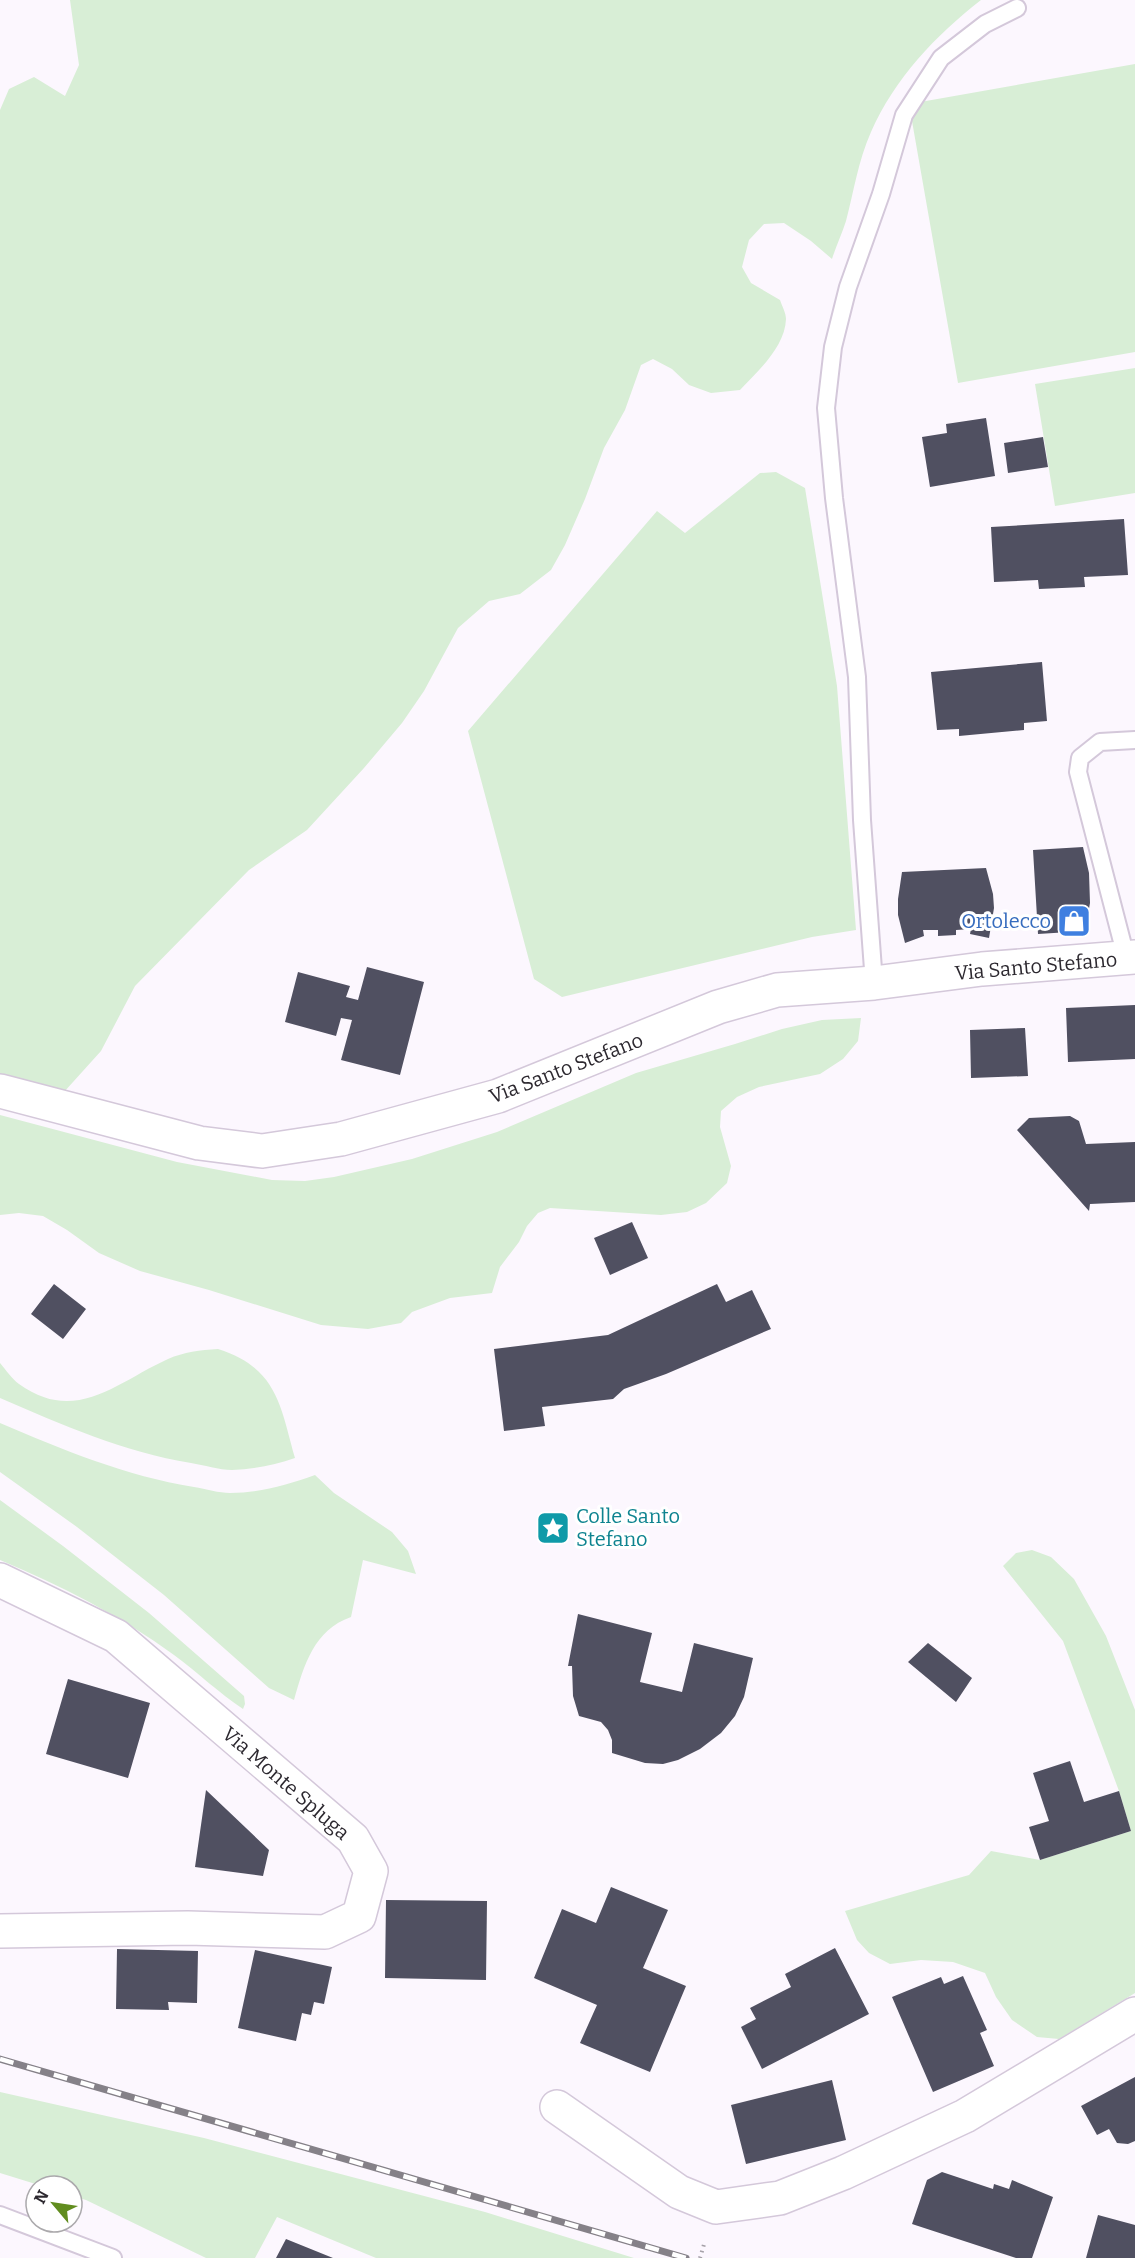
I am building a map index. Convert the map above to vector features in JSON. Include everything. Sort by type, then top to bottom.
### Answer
[{"type":"street","name":"Via Santo Stefano","points":[[0,1091],[200,1143],[262,1151],[341,1139],[498,1096],[718,1007],[777,990],[874,983],[982,969],[1131,957]]},
{"type":"street","name":"Via Monte Spluga","points":[[0,1580],[116,1636],[352,1839],[371,1871],[359,1916],[325,1932],[188,1928],[0,1931]]},
{"type":"street","points":[[557,2107],[679,2192],[716,2207],[780,2198],[843,2173],[965,2116],[1135,2014]]},
{"type":"lane","points":[[874,983],[862,820],[857,677],[834,498],[826,408],[833,346],[848,287],[881,194],[904,115],[941,58],[985,24],[1017,8]]},
{"type":"lane","points":[[1131,957],[1078,772],[1080,758],[1100,742],[1135,740]]},
{"type":"lane","points":[[0,2216],[113,2258]]},
{"type":"green space","points":[[70,0],[981,0],[932,43],[904,76],[881,112],[863,154],[846,221],[832,259],[784,223],[764,224],[749,240],[742,267],[751,283],[780,300],[786,317],[781,339],[762,367],[740,390],[711,393],[689,385],[672,369],[653,359],[641,365],[625,410],[604,448],[585,499],[565,545],[551,570],[520,594],[489,601],[458,628],[424,691],[402,723],[364,768],[307,830],[249,870],[135,986],[101,1051],[64,1092],[0,1074],[0,110],[9,89],[34,77],[65,96],[79,65]]},
{"type":"green space","points":[[1135,64],[1135,352],[958,383],[909,104]]},
{"type":"green space","points":[[1135,368],[1135,493],[1055,506],[1035,384]]},
{"type":"green space","points":[[776,472],[805,488],[837,686],[856,930],[812,937],[562,997],[534,979],[468,731],[657,511],[685,533],[760,473]]},
{"type":"green space","points":[[861,1018],[858,1041],[843,1059],[820,1074],[759,1087],[737,1097],[721,1111],[720,1127],[731,1166],[727,1183],[706,1203],[687,1212],[661,1215],[550,1208],[538,1213],[527,1226],[519,1242],[500,1267],[492,1293],[450,1298],[412,1312],[401,1323],[368,1329],[321,1325],[140,1271],[99,1253],[43,1216],[19,1213],[0,1215],[0,1115],[177,1162],[272,1180],[305,1181],[334,1177],[412,1159],[497,1132],[636,1073],[782,1029],[822,1020]]},
{"type":"green space","points":[[218,1349],[253,1366],[273,1390],[280,1405],[295,1458],[280,1463],[232,1470],[166,1458],[117,1445],[0,1398],[0,1363],[16,1382],[40,1396],[59,1401],[78,1400],[96,1396],[174,1357]]},
{"type":"green space","points":[[0,1423],[119,1469],[217,1492],[241,1493],[263,1490],[315,1475],[334,1493],[392,1532],[408,1551],[416,1574],[363,1560],[351,1617],[328,1631],[312,1650],[294,1700],[269,1688],[164,1595],[77,1527],[0,1472]]},
{"type":"green space","points":[[0,1500],[149,1613],[244,1696],[243,1709],[174,1655],[133,1627],[67,1591],[0,1560]]},
{"type":"green space","points":[[1032,1550],[1051,1557],[1074,1579],[1106,1636],[1135,1710],[1135,1993],[1059,2039],[1037,2037],[1012,2020],[996,1997],[985,1973],[953,1962],[921,1960],[890,1964],[869,1953],[857,1940],[845,1911],[969,1875],[991,1851],[1040,1860],[1131,1831],[1119,1791],[1063,1641],[1003,1566],[1016,1553]]},
{"type":"green space","points":[[0,2092],[204,2138],[485,2212],[634,2258],[376,2258],[277,2217],[255,2258],[206,2258],[84,2199],[84,2174],[24,2174],[24,2180],[0,2173]]},
{"type":"building","points":[[986,418],[995,476],[930,487],[922,437],[947,433],[946,424]]},
{"type":"building","points":[[1043,437],[1048,467],[1008,473],[1004,443]]},
{"type":"building","points":[[1124,519],[1128,575],[1084,577],[1085,587],[1039,589],[1038,580],[994,582],[991,527]]},
{"type":"building","points":[[1042,662],[1047,721],[1024,723],[1024,730],[959,736],[959,729],[937,730],[931,672]]},
{"type":"building","points":[[1083,847],[1089,873],[1090,903],[1085,931],[1038,934],[1033,850]]},
{"type":"building","points":[[986,868],[994,908],[989,938],[970,934],[971,929],[956,930],[956,935],[938,936],[938,930],[923,930],[924,936],[905,943],[898,915],[902,872]]},
{"type":"building","points":[[367,967],[424,982],[400,1075],[341,1060],[352,1020],[341,1018],[336,1036],[285,1022],[298,972],[350,986],[346,997],[358,1000]]},
{"type":"building","points":[[1135,1005],[1135,1059],[1068,1062],[1066,1008]]},
{"type":"building","points":[[1025,1028],[1028,1076],[971,1078],[970,1030]]},
{"type":"building","points":[[1070,1116],[1079,1121],[1086,1144],[1135,1142],[1135,1202],[1090,1204],[1089,1211],[1017,1130],[1029,1118]]},
{"type":"building","points":[[632,1222],[648,1258],[610,1275],[594,1238]]},
{"type":"building","points":[[54,1284],[86,1309],[63,1339],[31,1314]]},
{"type":"building","points":[[717,1284],[726,1302],[752,1290],[771,1329],[666,1374],[624,1389],[613,1399],[542,1407],[545,1426],[504,1431],[494,1349],[608,1335]]},
{"type":"building","points":[[578,1614],[652,1633],[640,1682],[682,1692],[694,1643],[753,1658],[744,1697],[735,1716],[721,1733],[700,1749],[678,1760],[663,1764],[645,1763],[612,1753],[612,1740],[608,1730],[601,1722],[579,1716],[573,1696],[572,1666],[568,1666]]},
{"type":"building","points":[[928,1643],[972,1678],[956,1702],[908,1662]]},
{"type":"building","points":[[68,1679],[150,1703],[128,1778],[46,1754]]},
{"type":"building","points":[[1070,1761],[1084,1802],[1119,1791],[1131,1831],[1040,1860],[1029,1827],[1049,1821],[1033,1773]]},
{"type":"building","points":[[206,1790],[269,1850],[263,1876],[195,1867]]},
{"type":"building","points":[[611,1887],[668,1910],[643,1968],[686,1986],[650,2072],[580,2043],[597,2005],[534,1978],[562,1909],[596,1923]]},
{"type":"building","points":[[386,1900],[487,1901],[486,1980],[385,1978]]},
{"type":"building","points":[[835,1948],[869,2014],[762,2069],[741,2027],[756,2019],[750,2008],[791,1987],[785,1974]]},
{"type":"building","points":[[117,1949],[198,1951],[197,2003],[168,2002],[169,2010],[116,2009]]},
{"type":"building","points":[[255,1950],[332,1967],[324,2004],[314,2002],[311,2015],[302,2013],[296,2041],[238,2028]]},
{"type":"building","points":[[963,1976],[987,2030],[980,2033],[994,2066],[933,2092],[892,1997],[941,1977],[944,1984]]},
{"type":"building","points":[[1135,2077],[1135,2141],[1128,2144],[1117,2143],[1109,2129],[1097,2135],[1081,2106]]},
{"type":"building","points":[[832,2080],[846,2140],[746,2164],[731,2105]]},
{"type":"building","points":[[942,2172],[993,2189],[994,2184],[1009,2189],[1012,2180],[1053,2197],[1032,2258],[1016,2258],[912,2224],[927,2180]]},
{"type":"building","points":[[1098,2215],[1135,2225],[1135,2258],[1086,2258]]},
{"type":"building","points":[[286,2239],[333,2258],[276,2258]]},
{"type":"railway","points":[[0,2059],[686,2258]]},
{"type":"place","name":"Ortolecco","points":[[1074,921]]},
{"type":"place","name":"Colle Santo Stefano","points":[[553,1528]]}]
